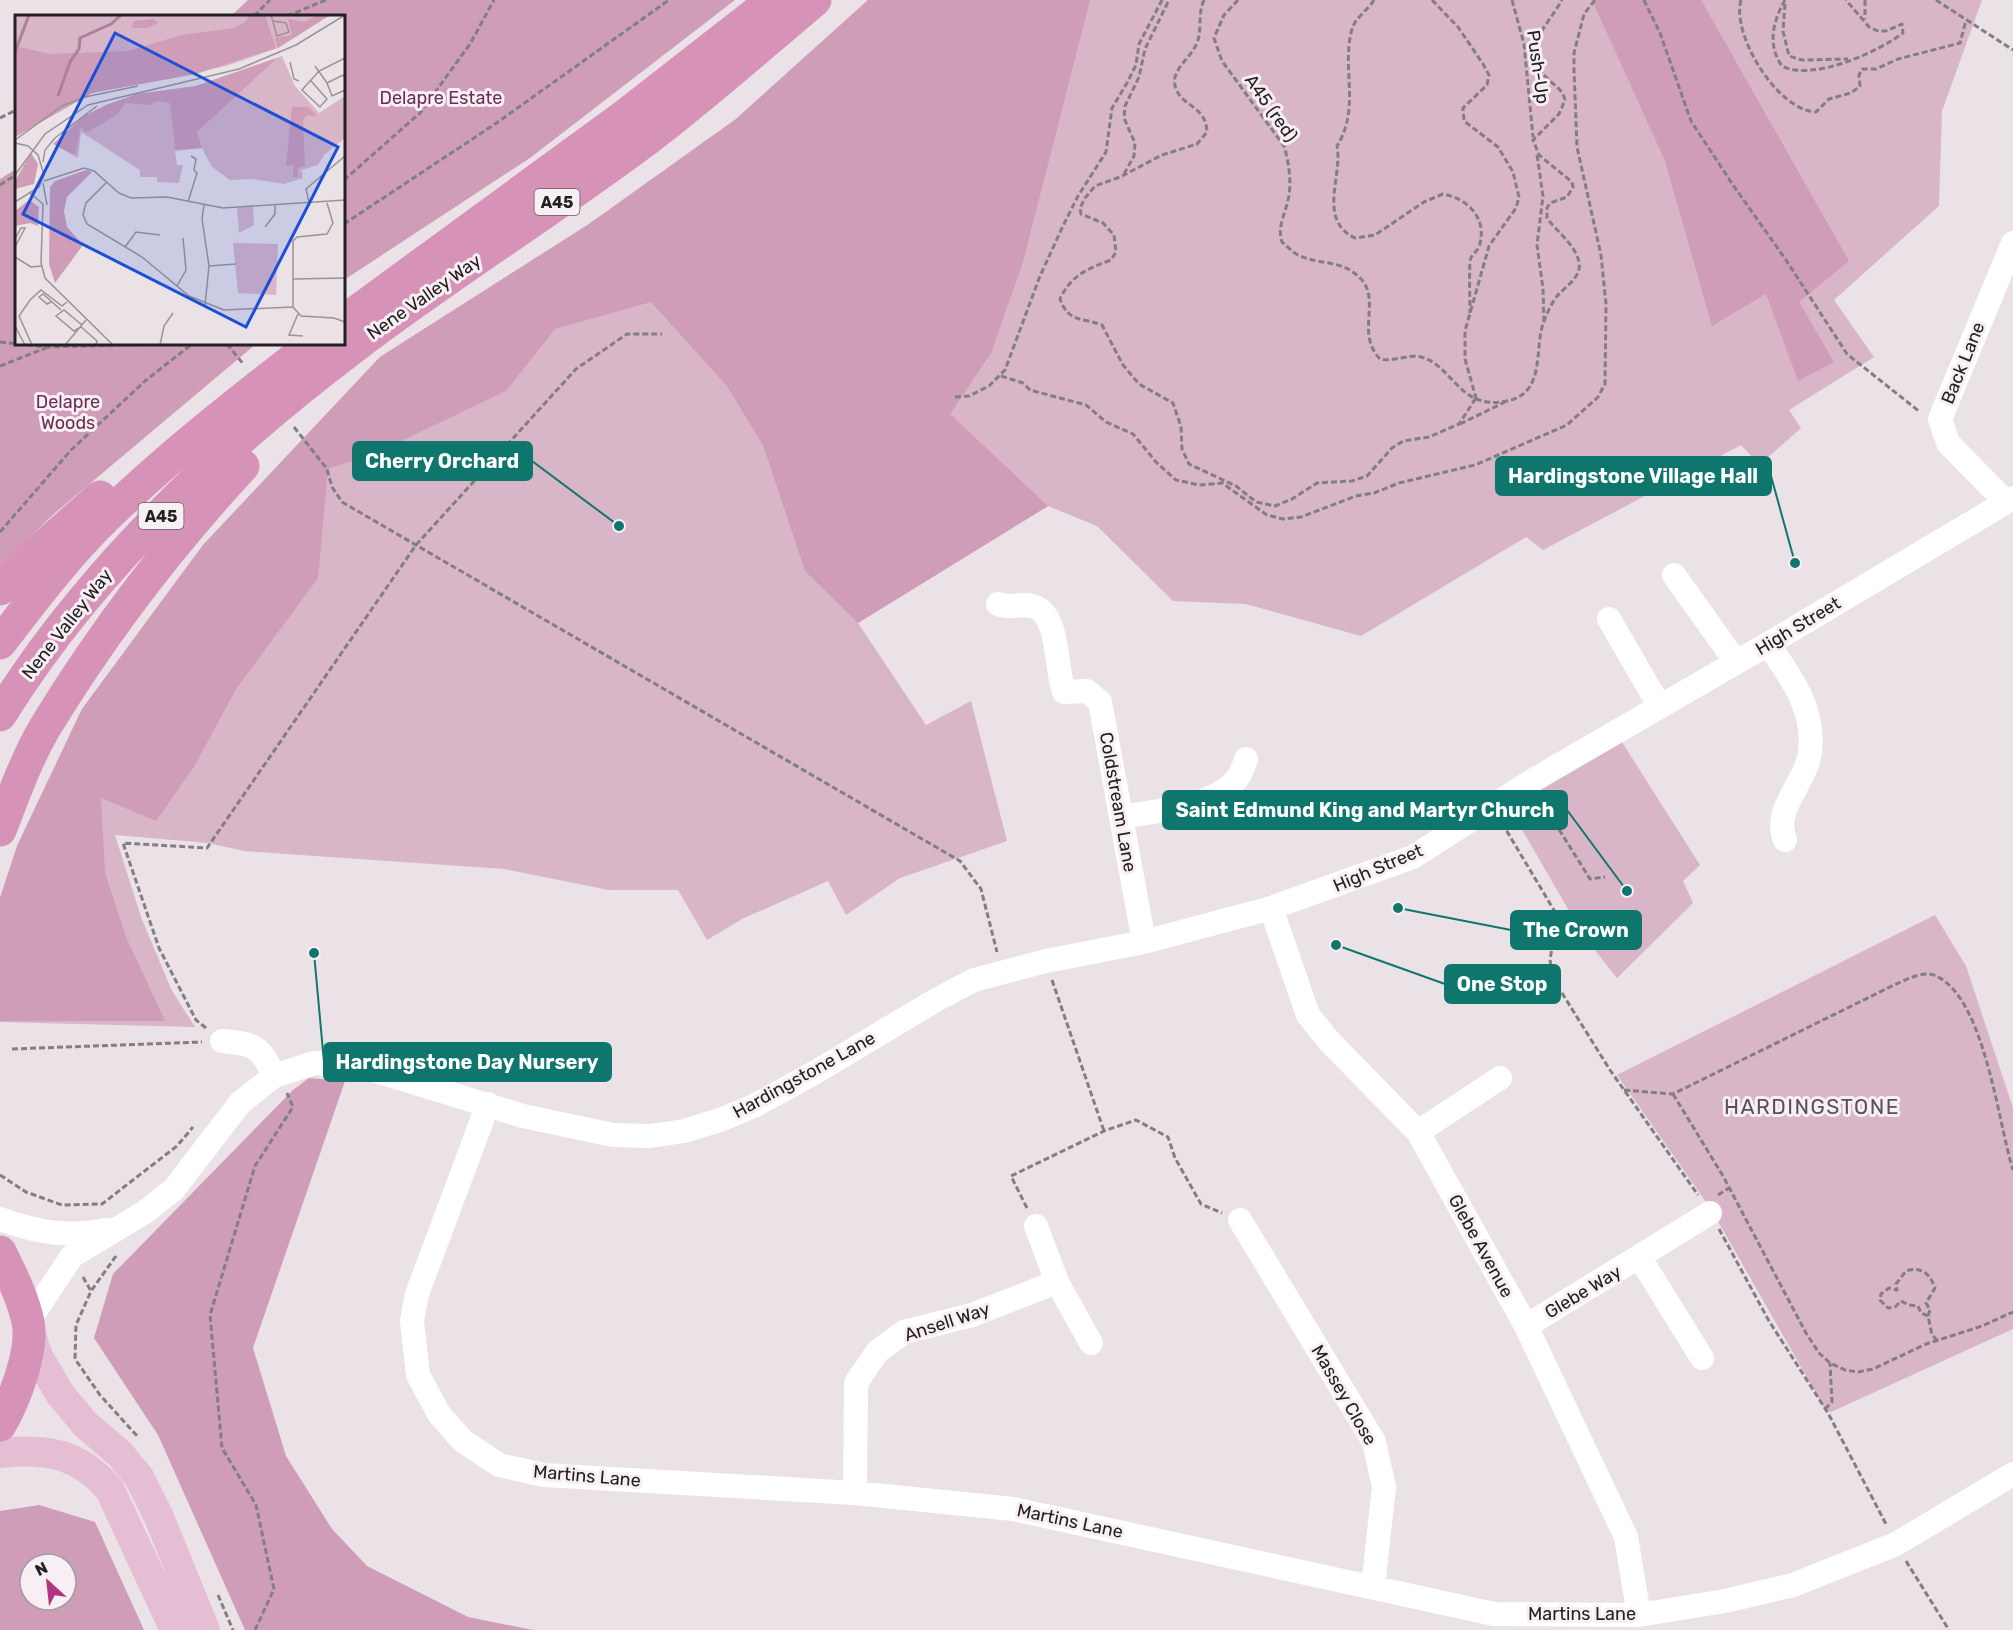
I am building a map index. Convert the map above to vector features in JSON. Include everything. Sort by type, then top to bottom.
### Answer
[{"type":"highway","name":"Nene Valley Way","points":[[349,334],[461,237],[627,114],[773,0]]},
{"type":"highway","name":"Nene Valley Way","points":[[349,334],[647,139],[815,0]]},
{"type":"highway","points":[[345,307],[461,237]]},
{"type":"highway","points":[[0,589],[24,564],[84,511],[191,421],[290,345]]},
{"type":"highway","name":"A45","points":[[0,643],[41,590],[105,518],[214,421],[312,345]]},
{"type":"highway","name":"Nene Valley Way","points":[[0,715],[24,676],[70,614],[134,541],[241,441],[338,345]]},
{"type":"highway","points":[[0,830],[43,731],[126,606],[340,345]]},
{"type":"highway","points":[[0,1252],[11,1273],[29,1327],[22,1377],[10,1408],[0,1425]]},
{"type":"main road","points":[[29,1327],[47,1374],[60,1394],[85,1424],[120,1454],[139,1477],[158,1515],[205,1630]]},
{"type":"main road","points":[[0,1453],[27,1450],[50,1452],[74,1461],[96,1474],[110,1490],[175,1630]]},
{"type":"street","name":"Back Lane","points":[[2009,499],[1948,442],[1940,419],[2013,243]]},
{"type":"street","name":"High Street","points":[[887,1029],[974,980],[1046,961],[1144,942],[1271,908],[1413,857],[1530,782],[1768,644],[2009,499]]},
{"type":"street","points":[[1674,575],[1736,662]]},
{"type":"street","name":"Coldstream Lane","points":[[998,604],[1028,605],[1039,609],[1045,616],[1057,647],[1057,672],[1064,692],[1087,691],[1100,702],[1144,942]]},
{"type":"street","points":[[1609,619],[1660,707]]},
{"type":"street","points":[[1768,644],[1794,680],[1809,716],[1809,758],[1799,783],[1786,804],[1781,828],[1785,840]]},
{"type":"street","points":[[1121,817],[1194,803],[1220,793],[1237,780],[1246,759]]},
{"type":"street","name":"Glebe Avenue","points":[[1271,908],[1308,1015],[1329,1042],[1418,1131],[1526,1326],[1626,1537],[1639,1615]]},
{"type":"street","name":"Hardingstone Lane","points":[[29,1327],[72,1256],[145,1212],[174,1189],[240,1103],[314,1064],[357,1065],[565,1127],[613,1135],[650,1136],[684,1131],[754,1106],[887,1029]]},
{"type":"street","points":[[222,1041],[253,1044],[266,1057],[279,1081]]},
{"type":"street","points":[[1418,1131],[1500,1078]]},
{"type":"street","name":"Martins Lane","points":[[488,1104],[425,1267],[412,1321],[417,1375],[439,1414],[463,1441],[499,1465],[544,1476],[855,1493],[1013,1509],[1494,1614],[1639,1615],[1725,1601],[1793,1585],[1896,1544],[2013,1474]]},
{"type":"street","name":"Glebe Way","points":[[1526,1326],[1710,1213]]},
{"type":"street","name":"Hardingstone Lane","points":[[0,1219],[55,1235],[87,1234],[116,1228]]},
{"type":"street","name":"Massey Close","points":[[1240,1220],[1374,1442],[1384,1487],[1372,1587]]},
{"type":"street","points":[[1036,1226],[1057,1282],[1091,1343]]},
{"type":"street","name":"Glebe Way","points":[[1640,1258],[1701,1358]]},
{"type":"street","name":"Ansell Way","points":[[855,1493],[856,1383],[878,1352],[904,1332],[972,1315],[1057,1282]]},
{"type":"path","points":[[255,15],[270,0]]},
{"type":"path","points":[[289,15],[326,0]]},
{"type":"path","points":[[345,179],[420,113],[470,44],[494,0]]},
{"type":"path","points":[[345,223],[495,124],[669,0]]},
{"type":"path","points":[[955,397],[969,396],[1001,376],[1063,226],[1078,196],[1106,152],[1112,108],[1136,65],[1139,44],[1162,0]]},
{"type":"path","points":[[1120,177],[1128,169],[1134,156],[1133,137],[1124,115],[1125,106],[1139,77],[1144,49],[1169,0]]},
{"type":"path","points":[[1204,0],[1200,10],[1197,44],[1176,71],[1174,79],[1177,92],[1205,118],[1207,132],[1197,144],[1162,154],[1120,177],[1095,186],[1080,208],[1086,218],[1102,223],[1114,235],[1115,254],[1112,260],[1084,270],[1070,283],[1061,301],[1071,317],[1102,325],[1111,338],[1121,362],[1140,384],[1173,403],[1180,421],[1182,449],[1194,468],[1224,479],[1256,502],[1275,506],[1317,483],[1364,478],[1373,472],[1392,448],[1402,441],[1429,437],[1459,424],[1524,392],[1533,381],[1544,322],[1559,294],[1577,276],[1580,264],[1572,248],[1546,216],[1550,203],[1567,197],[1571,193],[1572,182],[1535,151]]},
{"type":"path","name":"A45 (red)","points":[[1238,0],[1224,15],[1214,38],[1222,61],[1284,146],[1288,161],[1289,196],[1281,216],[1282,242],[1302,257],[1340,264],[1361,278],[1369,292],[1367,325],[1370,344],[1380,359],[1413,356],[1426,359],[1463,392],[1476,398]]},
{"type":"path","points":[[1374,0],[1352,26],[1348,45],[1351,87],[1349,119],[1343,138],[1337,146],[1339,158],[1333,202],[1338,221],[1352,237],[1373,236],[1428,200],[1443,194],[1467,205],[1478,214],[1482,226],[1478,249],[1470,259],[1470,313]]},
{"type":"path","points":[[1432,0],[1458,27],[1489,75],[1486,85],[1463,108],[1463,116],[1466,123],[1498,147],[1512,172],[1519,197],[1516,208],[1489,246],[1470,313],[1466,331],[1465,359],[1476,398],[1459,424]]},
{"type":"path","name":"Push-Up","points":[[1512,0],[1524,44],[1532,102],[1533,138],[1543,196],[1537,245],[1544,289],[1544,322]]},
{"type":"path","points":[[1533,138],[1558,114],[1565,99],[1560,89],[1540,71],[1533,58],[1535,43],[1562,0]]},
{"type":"path","points":[[1001,376],[1023,383],[1030,390],[1086,405],[1106,422],[1133,434],[1156,462],[1176,480],[1199,485],[1222,483],[1267,515],[1282,519],[1301,517],[1356,496],[1374,493],[1399,483],[1475,465],[1567,425],[1598,397],[1605,384],[1606,304],[1601,255],[1578,158],[1574,70],[1574,53],[1584,15],[1595,0]]},
{"type":"path","points":[[1644,0],[1660,33],[1691,121],[1732,185],[1786,260],[1847,354],[1922,413]]},
{"type":"path","points":[[1741,0],[1737,12],[1742,36],[1782,97],[1797,108],[1808,112],[1816,112],[1829,99],[1857,90],[1860,86],[1859,75],[1863,69],[1876,69],[1898,59],[1960,44],[1966,20]]},
{"type":"path","points":[[1785,0],[1779,9],[1773,34],[1773,52],[1782,66],[1798,72],[1853,59],[1904,33],[1902,24],[1886,31],[1878,31],[1865,21],[1846,0]]},
{"type":"path","points":[[1785,0],[1783,32],[1789,56],[1802,60],[1853,59]]},
{"type":"path","points":[[1865,0],[1865,21]]},
{"type":"path","points":[[1936,0],[2013,50]]},
{"type":"path","points":[[0,118],[15,110]]},
{"type":"path","points":[[0,185],[15,176]]},
{"type":"path","points":[[222,1041],[196,1020],[159,948],[123,843],[207,848],[416,545],[576,369],[627,334],[662,334]]},
{"type":"path","points":[[0,342],[15,344]]},
{"type":"path","points":[[28,345],[47,347],[123,345]]},
{"type":"path","points":[[0,532],[71,450],[145,381],[191,345]]},
{"type":"path","points":[[0,366],[47,347]]},
{"type":"path","points":[[1476,398],[1507,401]]},
{"type":"path","points":[[327,468],[332,487],[342,502],[960,861],[981,889],[998,954]]},
{"type":"path","points":[[1530,782],[1590,879],[1605,877]]},
{"type":"path","points":[[1046,961],[1104,1131]]},
{"type":"path","points":[[1624,1090],[1673,1094],[1896,984],[1922,974],[1935,975],[1952,989],[1968,1012],[1984,1051],[2013,1170]]},
{"type":"path","points":[[12,1049],[222,1041]]},
{"type":"path","points":[[255,1630],[274,1589],[256,1505],[222,1448],[210,1315],[255,1166],[292,1107],[279,1081]]},
{"type":"path","points":[[1673,1094],[1729,1188],[1806,1334],[1819,1353],[1830,1363],[1845,1370],[1872,1370],[1937,1340],[1982,1326],[2013,1312]]},
{"type":"path","points":[[1036,1226],[1011,1176],[1104,1131],[1136,1120],[1168,1137],[1175,1158],[1201,1204],[1240,1220]]},
{"type":"path","points":[[0,1174],[26,1192],[62,1205],[102,1203],[177,1146],[197,1123]]},
{"type":"path","points":[[1906,1271],[1924,1271],[1931,1276],[1935,1288],[1926,1303],[1909,1305],[1901,1300],[1896,1284],[1906,1271]]},
{"type":"path","points":[[1897,1290],[1889,1288],[1884,1291],[1880,1300],[1888,1308],[1894,1307],[1901,1300]]},
{"type":"path","points":[[1926,1303],[1930,1310],[1928,1316],[1932,1335],[1937,1340]]},
{"type":"path","points":[[1918,1305],[1921,1313],[1928,1316]]},
{"type":"path","points":[[1825,1409],[1832,1402],[1830,1363]]},
{"type":"shaded area","points":[[868,0],[1982,0],[1942,111],[1939,206],[1834,300],[1874,357],[1789,410],[1801,428],[1764,461],[1758,455],[1755,460],[1741,445],[1543,550],[1526,537],[1361,636],[1246,604],[1173,601],[1097,526],[1048,506],[858,623],[926,725],[971,701],[1007,841],[900,878],[846,915],[828,881],[742,919],[707,940],[678,890],[609,890],[504,869],[244,851],[208,843],[115,835],[141,917],[172,991],[195,1027],[0,1022],[0,898],[17,846],[82,709],[203,545],[380,357],[589,224],[736,119]]},
{"type":"shaded area","points":[[1620,739],[1700,865],[1683,881],[1693,903],[1617,978],[1583,935],[1509,807]]},
{"type":"shaded area","points":[[1935,915],[1966,966],[2013,1108],[2013,1329],[1831,1412],[1825,1409],[1711,1209],[1617,1075]]},
{"type":"green space","name":"Delapre Estate","points":[[248,0],[735,0],[530,158],[345,279],[345,15],[232,15]]},
{"type":"green space","points":[[868,0],[1090,0],[1023,262],[991,353],[950,414],[1048,506],[858,623],[805,571],[763,445],[726,385],[651,302],[555,329],[506,391],[380,451],[328,469],[318,578],[236,689],[194,767],[156,821],[101,798],[105,873],[126,937],[165,1021],[0,1021],[0,898],[17,846],[82,709],[203,545],[380,357],[589,224],[736,119]]},
{"type":"green space","points":[[1592,0],[1701,0],[1849,261],[1799,302],[1834,362],[1798,381],[1766,294],[1712,326],[1665,161]]},
{"type":"green space","name":"Delapre Woods","points":[[15,170],[15,345],[255,345],[55,513],[0,565],[0,179]]},
{"type":"green space","points":[[309,1078],[345,1081],[253,1348],[286,1456],[332,1529],[367,1566],[468,1617],[533,1630],[245,1630],[158,1435],[94,1338],[113,1274],[293,1090]]},
{"type":"green space","points":[[39,1505],[95,1522],[144,1630],[0,1630],[0,1511]]},
{"type":"place","name":"Cherry Orchard","points":[[619,526]]},
{"type":"place","name":"Hardingstone Village Hall","points":[[1795,563]]},
{"type":"place","name":"Saint Edmund King and Martyr Church","points":[[1627,891]]},
{"type":"place","name":"The Crown","points":[[1398,908]]},
{"type":"place","name":"One Stop","points":[[1336,945]]},
{"type":"place","name":"Hardingstone Day Nursery","points":[[314,953]]},
{"type":"district","name":"HARDINGSTONE","points":[[1812,1106]]}]
